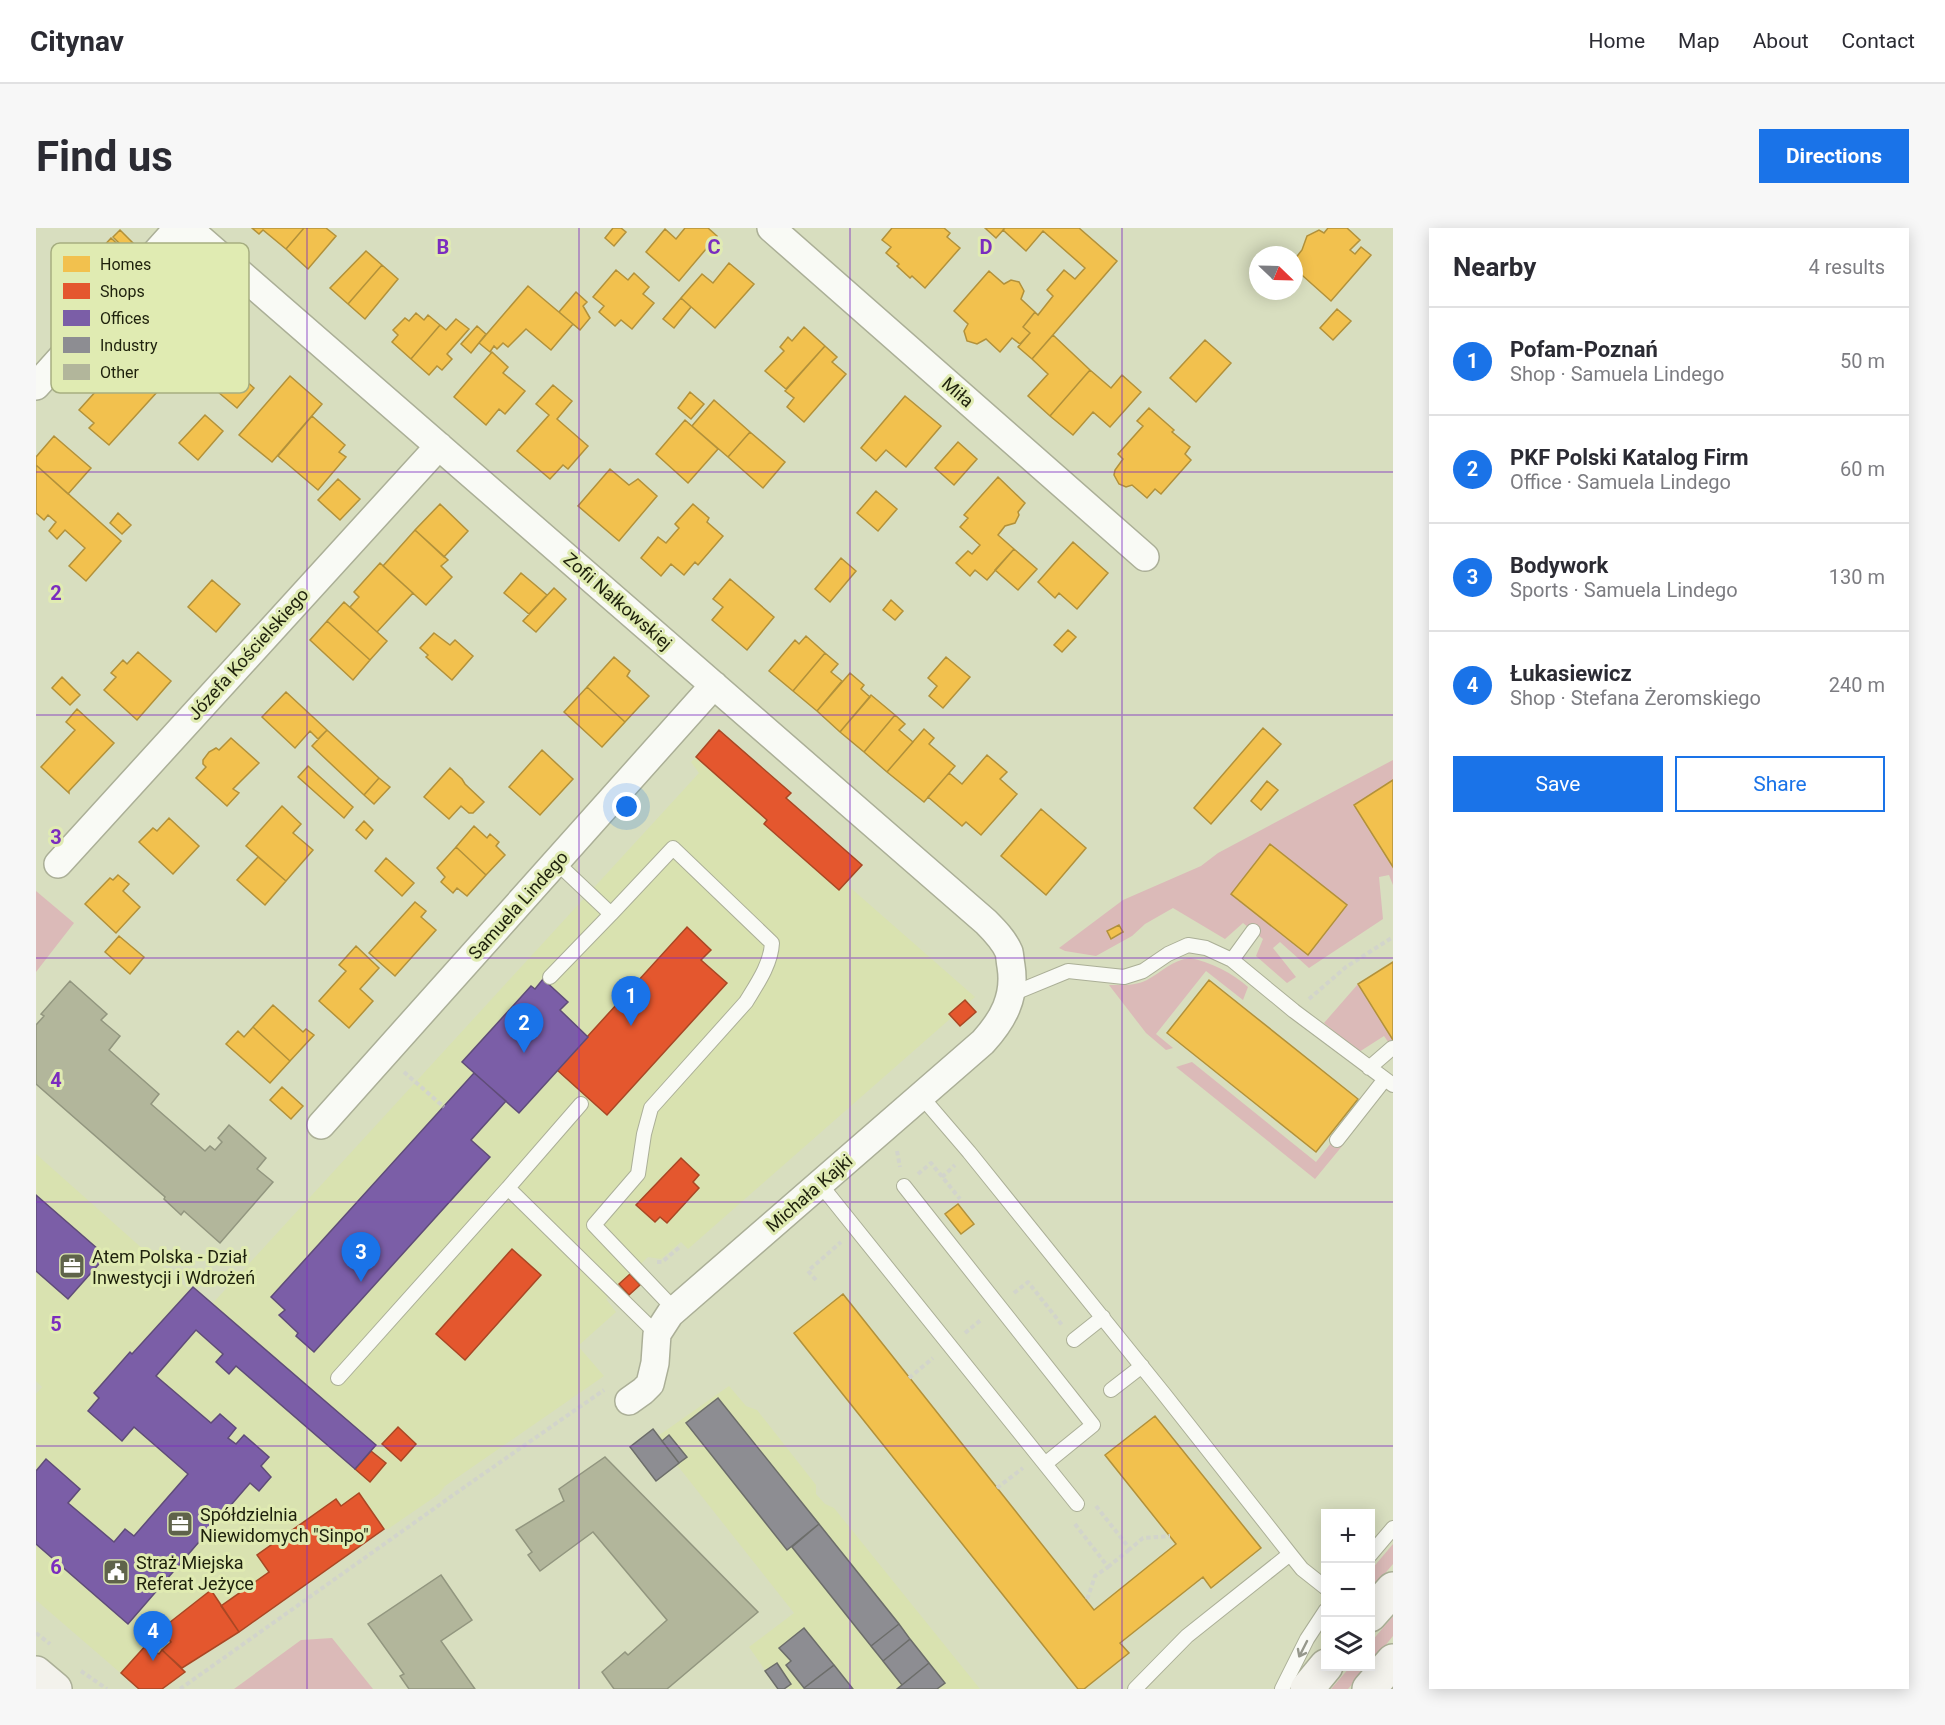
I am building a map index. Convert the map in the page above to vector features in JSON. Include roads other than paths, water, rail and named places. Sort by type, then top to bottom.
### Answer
[{"type":"main road","points":[[1375,1610],[1393,1589]]},
{"type":"main road","points":[[1369,1689],[1393,1661]]},
{"type":"main road","points":[[1307,1689],[1322,1671]]},
{"type":"main road","points":[[36,1672],[55,1689]]},
{"type":"street","points":[[165,243],[178,228]]},
{"type":"street","name":"Zofii Nałkowskiej","points":[[188,228],[205,243]]},
{"type":"street","name":"Miła","points":[[771,228],[1145,557]]},
{"type":"street","name":"Zofii Nałkowskiej","points":[[249,281],[986,922],[1009,952],[1012,994]]},
{"type":"street","points":[[36,386],[51,369]]},
{"type":"street","name":"Józefa Kościelskiego","points":[[58,864],[439,446]]},
{"type":"street","name":"Samuela Lindego","points":[[321,1125],[714,685]]},
{"type":"street","name":"Michała Kajki","points":[[657,1334],[675,1310],[983,1042],[997,1027],[1012,994]]},
{"type":"street","points":[[619,1394],[643,1391],[650,1384],[655,1363],[657,1334]]},
{"type":"lane","points":[[550,977],[673,848],[772,943],[771,952],[758,984],[746,1002],[651,1108],[644,1134],[638,1174],[594,1225],[675,1310]]},
{"type":"lane","points":[[556,862],[611,914]]},
{"type":"lane","points":[[1232,960],[1253,931]]},
{"type":"lane","points":[[1012,994],[1068,971],[1124,977],[1143,971],[1168,954],[1188,945],[1206,948],[1232,960],[1294,1011],[1389,1082],[1337,1140]]},
{"type":"lane","points":[[1369,1068],[1392,1048]]},
{"type":"lane","points":[[921,1096],[1142,1366],[1302,1569],[1321,1584]]},
{"type":"lane","points":[[339,1378],[581,1104]]},
{"type":"lane","points":[[820,1184],[1077,1504]]},
{"type":"lane","points":[[904,1185],[1093,1425],[1042,1459]]},
{"type":"lane","points":[[508,1188],[657,1334]]},
{"type":"lane","points":[[1074,1340],[1102,1317]]},
{"type":"lane","points":[[1111,1390],[1142,1366]]},
{"type":"lane","points":[[1375,1550],[1393,1528]]},
{"type":"lane","points":[[1135,1689],[1187,1636],[1290,1554]]},
{"type":"lane","points":[[1282,1689],[1322,1617]]},
{"type":"place","name":"Pofam-Poznań","points":[[631,1026]]},
{"type":"place","name":"PKF Polski Katalog Firm","points":[[524,1053]]},
{"type":"place","name":"Atem Polska - Dział Inwestycji i Wdrożeń","points":[[72,1266]]},
{"type":"place","name":"Bodywork","points":[[361,1282]]},
{"type":"place","name":"Spółdzielnia Niewidomych \"Sinpo\"","points":[[180,1524]]},
{"type":"place","name":"Straż Miejska Referat Jeżyce","points":[[116,1572]]},
{"type":"place","name":"Łukasiewicz","points":[[153,1661]]}]
